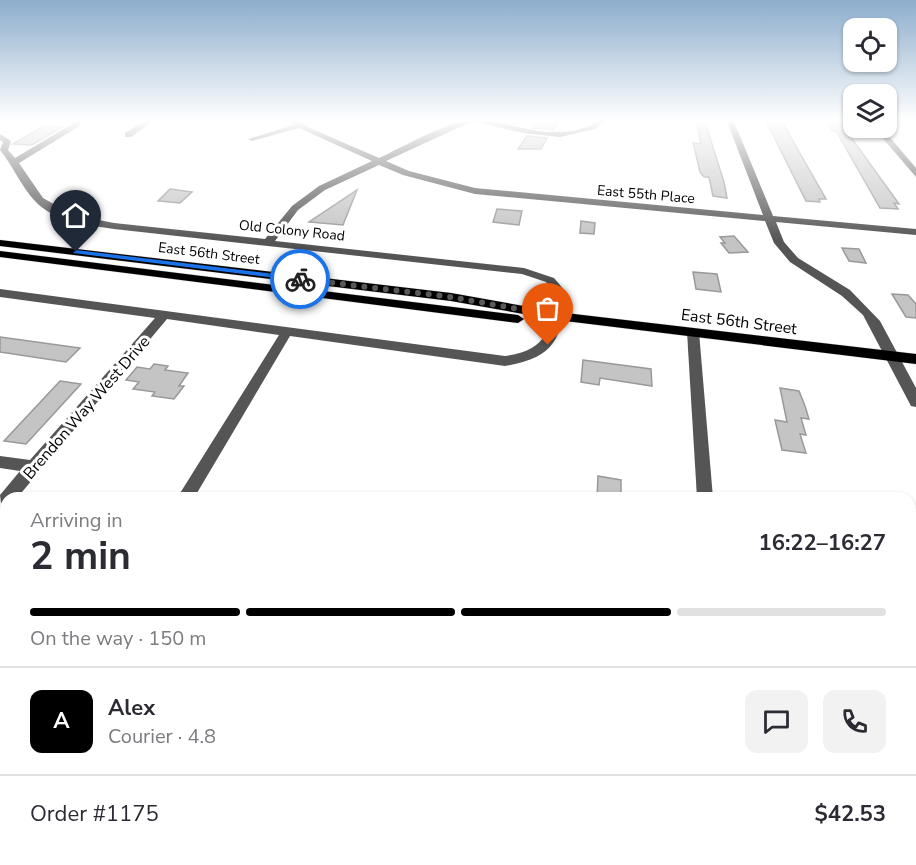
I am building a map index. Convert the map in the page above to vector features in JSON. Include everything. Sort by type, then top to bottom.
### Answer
[{"type":"main road","name":"East 56th Street","points":[[0,243],[451,297],[557,316],[916,359]]},
{"type":"main road","name":"East 56th Street","points":[[0,254],[537,321],[557,316]]},
{"type":"street","points":[[746,159],[768,218],[785,252],[846,293],[867,312],[894,356],[916,402]]},
{"type":"street","points":[[904,159],[916,174]]},
{"type":"street","name":"East 55th Place","points":[[378,160],[428,180],[483,192],[916,232]]},
{"type":"street","points":[[268,243],[291,213],[309,196],[378,160]]},
{"type":"street","name":"Old Colony Road","points":[[16,161],[36,197],[51,208],[70,216],[114,226],[532,272],[550,280],[558,288],[557,316]]},
{"type":"street","points":[[0,293],[500,361],[516,360],[537,354],[548,345],[554,335],[557,316]]},
{"type":"street","name":"Brendon Way West Drive","points":[[12,492],[165,315]]},
{"type":"street","points":[[693,332],[705,492]]},
{"type":"street","points":[[189,492],[285,333]]},
{"type":"street","points":[[0,462],[34,467]]},
{"type":"building","points":[[697,159],[717,159],[727,198],[713,196],[709,177],[704,177],[700,172]]},
{"type":"building","points":[[785,159],[803,159],[826,199],[819,199],[820,202],[806,201]]},
{"type":"building","points":[[852,159],[867,159],[899,204],[894,203],[898,209],[880,208]]},
{"type":"building","points":[[170,189],[192,192],[180,203],[158,201]]},
{"type":"building","points":[[357,190],[343,225],[309,222]]},
{"type":"building","points":[[497,209],[522,211],[519,225],[493,222]]},
{"type":"building","points":[[581,221],[595,223],[594,234],[580,233]]},
{"type":"building","points":[[734,236],[748,252],[729,253],[721,243],[725,243],[720,237]]},
{"type":"building","points":[[842,248],[859,249],[866,263],[849,261]]},
{"type":"building","points":[[693,272],[717,274],[721,292],[696,289]]},
{"type":"building","points":[[892,294],[908,295],[916,304],[916,318],[906,317]]},
{"type":"building","points":[[0,337],[80,348],[66,362],[0,352]]},
{"type":"building","points":[[583,360],[651,369],[652,386],[600,378],[599,385],[581,382]]},
{"type":"building","points":[[154,364],[168,366],[165,370],[188,373],[179,386],[184,386],[174,399],[152,396],[155,392],[133,389],[139,382],[126,380],[137,367],[150,369]]},
{"type":"building","points":[[60,381],[81,384],[26,444],[4,441]]},
{"type":"building","points":[[780,388],[799,391],[805,406],[809,419],[801,418],[806,435],[800,434],[806,453],[782,450],[775,420],[787,422]]},
{"type":"building","points":[[598,476],[621,480],[621,492],[597,492]]},
{"type":"way so far","points":[[300,279],[451,297],[557,316],[554,335],[548,345]]},
{"type":"route","points":[[76,252],[300,279]]}]
